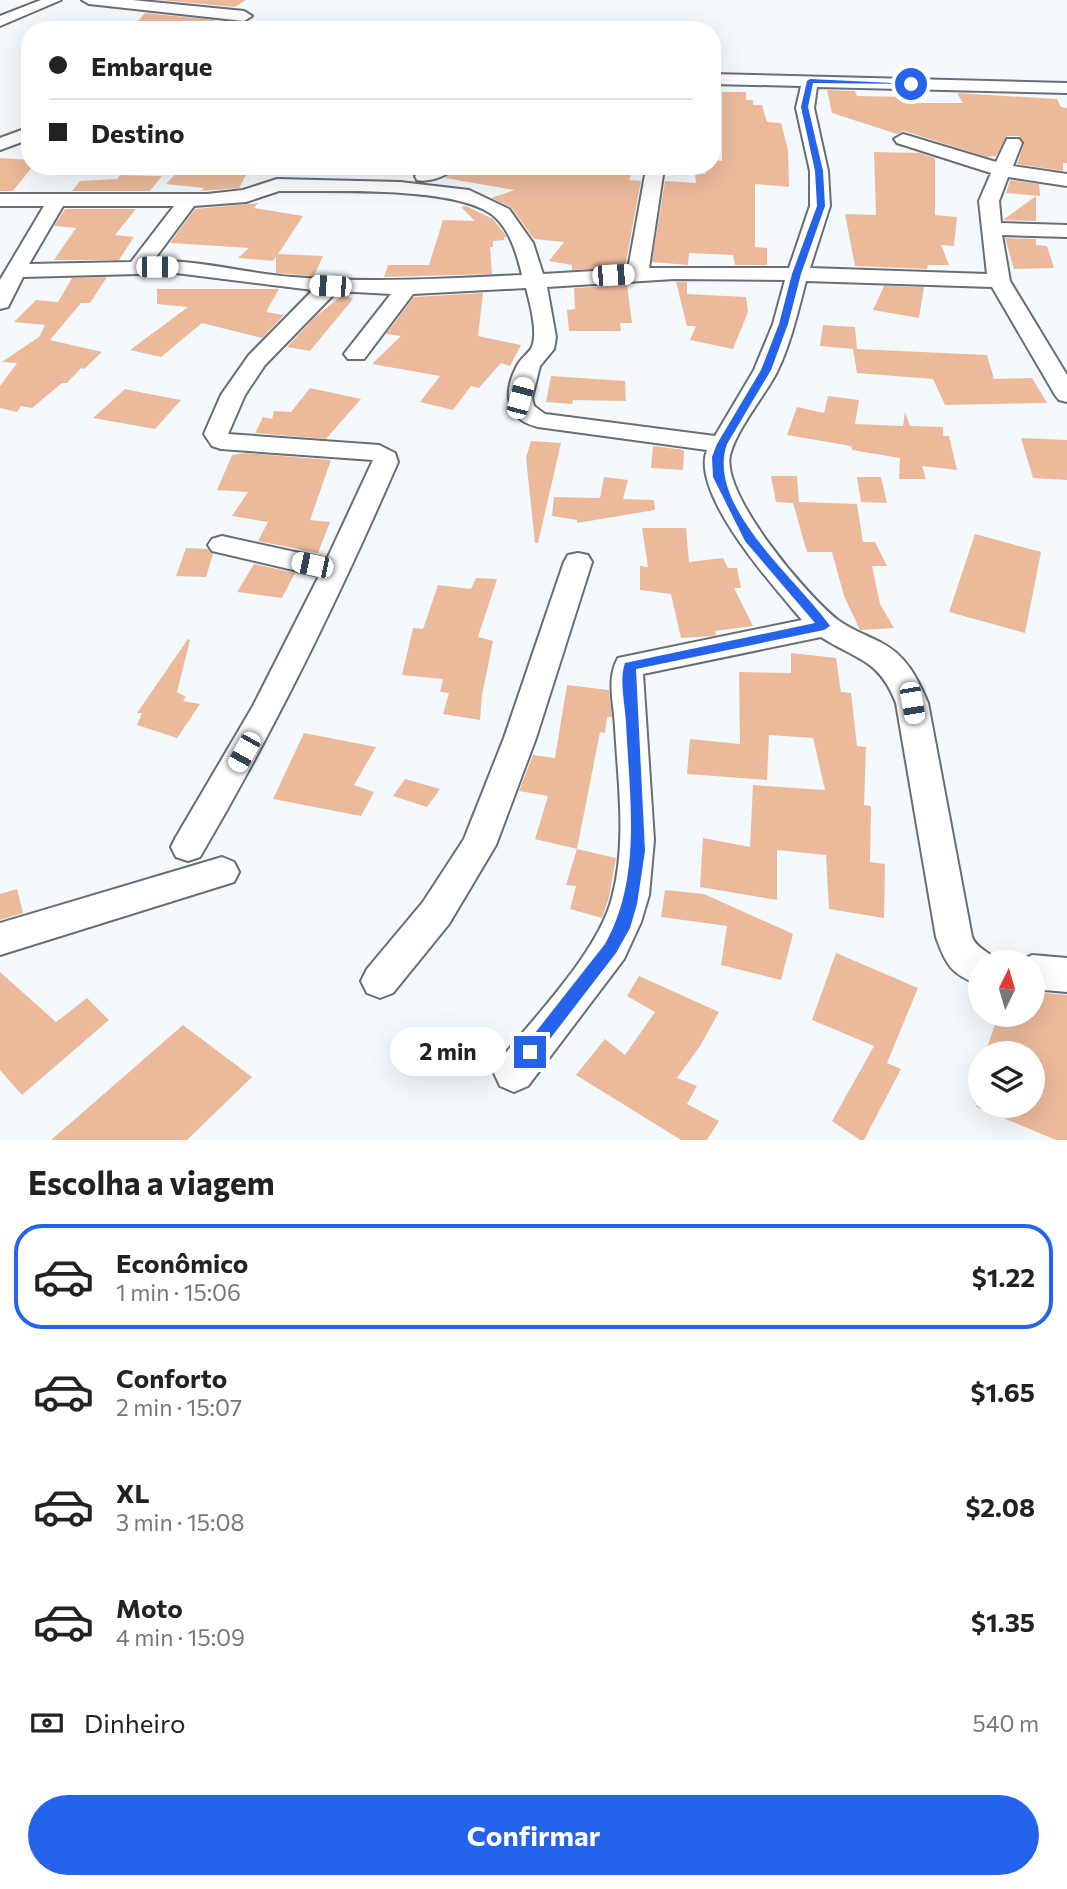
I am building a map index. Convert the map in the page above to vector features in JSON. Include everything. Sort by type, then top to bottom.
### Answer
[{"type":"street","points":[[0,21],[54,0]]},
{"type":"street","points":[[89,0],[244,16]]},
{"type":"street","points":[[241,21],[254,0]]},
{"type":"street","points":[[721,79],[1067,88]]},
{"type":"street","points":[[810,81],[805,107],[819,171],[821,206],[797,274],[784,324],[766,370],[717,457],[718,477],[751,541],[824,626],[856,641],[892,663],[905,681],[912,703],[954,937],[961,956],[968,960]]},
{"type":"street","points":[[0,145],[21,136]]},
{"type":"street","points":[[903,139],[1001,170],[1067,180]]},
{"type":"street","points":[[1013,143],[989,201],[999,281],[1067,395]]},
{"type":"street","points":[[422,175],[446,192]]},
{"type":"street","points":[[638,274],[654,175]]},
{"type":"street","points":[[0,200],[188,200],[246,197],[277,185],[400,188],[469,196],[502,213],[523,243],[534,281],[544,320],[545,337],[543,349],[529,365],[520,398],[522,409],[528,416],[538,420],[722,444]]},
{"type":"street","points":[[0,302],[57,200]]},
{"type":"street","points":[[138,267],[188,200]]},
{"type":"street","points":[[992,229],[1067,231]]},
{"type":"street","points":[[15,271],[176,267],[290,284],[407,288],[638,274],[797,274],[999,281]]},
{"type":"street","points":[[188,847],[233,774],[280,687],[386,462],[384,456],[220,441],[216,434],[233,395],[257,360],[330,286]]},
{"type":"street","points":[[356,354],[407,288]]},
{"type":"street","points":[[222,545],[334,570]]},
{"type":"street","points":[[380,981],[436,913],[478,845],[520,738],[578,562]]},
{"type":"street","points":[[514,1073],[611,948],[622,928],[629,904],[638,851],[629,666],[824,626]]},
{"type":"street","points":[[0,939],[222,872]]},
{"type":"street","points":[[1045,973],[1067,975]]},
{"type":"building","points":[[159,0],[246,0],[235,7]]},
{"type":"building","points":[[145,13],[215,20],[214,21],[138,21]]},
{"type":"building","points":[[827,90],[855,91],[857,96],[910,97],[911,103],[963,103],[957,93],[1057,99],[1061,107],[1067,108],[1067,163],[1063,163],[1063,171],[1017,164],[1024,144],[1019,136],[1007,136],[996,156],[987,157],[904,131],[897,134],[832,113]]},
{"type":"building","points":[[722,92],[746,92],[746,100],[753,100],[753,105],[762,105],[767,122],[781,123],[788,150],[789,187],[755,184],[755,247],[767,248],[767,265],[735,265],[733,255],[689,253],[688,265],[652,262],[665,181],[696,183],[695,175],[721,175]]},
{"type":"building","points":[[874,152],[920,153],[935,158],[935,215],[957,217],[954,246],[941,245],[949,265],[928,265],[927,269],[855,266],[845,214],[876,215]]},
{"type":"building","points":[[0,158],[21,159],[21,175],[26,175],[13,191],[0,191]]},
{"type":"building","points":[[120,175],[162,176],[150,191],[72,191],[80,181],[117,179]]},
{"type":"building","points":[[174,175],[246,175],[239,188],[201,191],[204,188],[166,184]]},
{"type":"building","points":[[449,175],[631,175],[629,180],[641,181],[625,267],[572,270],[572,265],[549,261],[564,242],[534,239],[511,207],[491,198],[515,190],[445,178]]},
{"type":"building","points":[[1010,180],[1039,184],[1040,196],[1006,193]]},
{"type":"building","points":[[1036,196],[1036,221],[1003,220]]},
{"type":"building","points":[[258,203],[254,208],[303,216],[278,254],[323,256],[314,276],[276,273],[276,256],[273,261],[238,258],[249,248],[170,243],[195,209]]},
{"type":"building","points":[[466,206],[493,219],[507,237],[493,241],[493,247],[490,247],[492,274],[384,277],[388,265],[429,265],[443,220],[475,221],[461,207]]},
{"type":"building","points":[[65,209],[136,209],[115,235],[134,237],[119,260],[54,260],[76,228],[54,226]]},
{"type":"building","points":[[1005,238],[1036,239],[1036,245],[1047,246],[1054,268],[1014,269]]},
{"type":"building","points":[[107,277],[90,303],[81,303],[50,340],[102,352],[67,383],[62,383],[32,408],[21,406],[17,412],[0,408],[0,386],[17,363],[2,362],[39,337],[45,325],[14,322],[36,300],[58,302],[72,278]]},
{"type":"building","points":[[676,282],[687,282],[687,294],[746,297],[748,312],[733,349],[690,340],[696,326],[687,326]]},
{"type":"building","points":[[627,285],[632,323],[620,323],[621,331],[569,331],[567,310],[575,309],[574,288]]},
{"type":"building","points":[[884,286],[924,287],[919,318],[873,310]]},
{"type":"building","points":[[157,289],[279,289],[266,312],[284,315],[262,338],[202,323],[161,357],[130,350],[188,307],[157,304]]},
{"type":"building","points":[[483,293],[478,336],[521,345],[510,366],[501,363],[479,388],[471,386],[453,410],[420,402],[440,376],[372,364],[401,336],[386,334],[414,297]]},
{"type":"building","points":[[344,294],[353,299],[310,351],[287,347],[315,317]]},
{"type":"building","points":[[823,325],[855,327],[857,349],[987,355],[994,379],[1032,378],[1047,403],[945,405],[933,379],[857,373],[853,349],[820,346]]},
{"type":"building","points":[[551,376],[625,381],[626,401],[573,400],[572,404],[546,402]]},
{"type":"building","points":[[310,388],[361,399],[326,439],[255,433],[263,417],[272,419],[274,411],[291,412]]},
{"type":"building","points":[[125,389],[181,400],[155,429],[93,418]]},
{"type":"building","points":[[828,396],[859,400],[855,424],[903,426],[905,412],[910,426],[943,427],[943,436],[949,436],[957,470],[922,466],[926,479],[899,479],[900,458],[787,435],[797,407],[824,413]]},
{"type":"building","points":[[1021,438],[1067,440],[1067,480],[1033,478]]},
{"type":"building","points":[[531,441],[561,443],[538,543],[535,543],[526,458]]},
{"type":"building","points":[[653,446],[684,450],[683,470],[651,468]]},
{"type":"building","points":[[245,453],[331,460],[310,520],[330,522],[318,553],[258,541],[268,522],[232,516],[248,492],[217,490],[232,455]]},
{"type":"building","points":[[771,476],[797,476],[799,502],[857,504],[863,542],[875,542],[887,566],[872,566],[880,604],[894,628],[860,630],[844,596],[832,552],[807,552],[793,503],[776,502]]},
{"type":"building","points":[[604,477],[628,480],[623,499],[654,500],[655,510],[577,523],[577,520],[552,516],[554,497],[600,498]]},
{"type":"building","points":[[857,477],[881,477],[887,503],[861,502]]},
{"type":"building","points":[[642,528],[686,528],[689,562],[723,558],[728,568],[737,568],[741,588],[734,588],[753,626],[715,631],[716,635],[712,636],[681,638],[671,594],[640,590],[640,566],[648,567]]},
{"type":"building","points":[[975,534],[1041,552],[1025,633],[949,612]]},
{"type":"building","points":[[186,548],[208,549],[213,554],[206,577],[176,576]]},
{"type":"building","points":[[254,564],[295,573],[282,598],[237,592]]},
{"type":"building","points":[[476,578],[497,579],[478,637],[493,641],[480,720],[443,714],[449,693],[440,692],[443,679],[402,675],[413,628],[423,629],[438,585],[471,589]]},
{"type":"building","points":[[188,639],[190,640],[177,692],[186,697],[183,701],[200,704],[177,738],[137,725],[142,713],[137,713]]},
{"type":"building","points":[[791,653],[836,658],[841,692],[851,693],[857,746],[866,747],[864,805],[871,806],[870,862],[885,864],[884,918],[829,909],[826,855],[777,850],[777,900],[700,887],[703,838],[750,847],[753,785],[825,790],[813,738],[769,735],[767,780],[687,774],[690,739],[740,744],[739,672],[791,673]]},
{"type":"building","points":[[567,685],[609,690],[612,717],[607,717],[605,733],[600,732],[577,849],[535,839],[548,796],[519,791],[533,755],[555,758]]},
{"type":"building","points":[[304,733],[376,747],[354,785],[374,792],[361,816],[273,799]]},
{"type":"building","points":[[405,779],[440,789],[427,807],[393,796]]},
{"type":"building","points":[[577,849],[616,858],[602,918],[570,909],[576,886],[566,885]]},
{"type":"building","points":[[17,889],[23,913],[0,920],[0,894]]},
{"type":"building","points":[[665,890],[704,894],[793,934],[781,980],[721,965],[727,926],[661,917]]},
{"type":"building","points":[[836,953],[918,988],[887,1063],[901,1069],[864,1140],[832,1121],[874,1046],[812,1020]]},
{"type":"building","points":[[0,972],[56,1022],[87,998],[109,1020],[22,1095],[0,1070]]},
{"type":"building","points":[[639,976],[719,1012],[700,1046],[677,1078],[697,1086],[687,1104],[719,1121],[707,1140],[681,1140],[576,1075],[605,1039],[625,1055],[655,1012],[627,996]]},
{"type":"building","points":[[1045,993],[1067,995],[1067,1140],[1056,1140],[1004,1118],[1045,1118],[1045,1041],[989,1041],[994,1027],[1045,1027]]},
{"type":"building","points":[[183,1025],[252,1077],[187,1140],[51,1140]]},
{"type":"route","points":[[530,1052],[611,948],[622,928],[629,904],[638,851],[629,666],[824,626],[751,541],[718,477],[717,457],[766,370],[784,324],[806,245],[821,206],[819,171],[805,107],[810,81],[911,84]]}]
